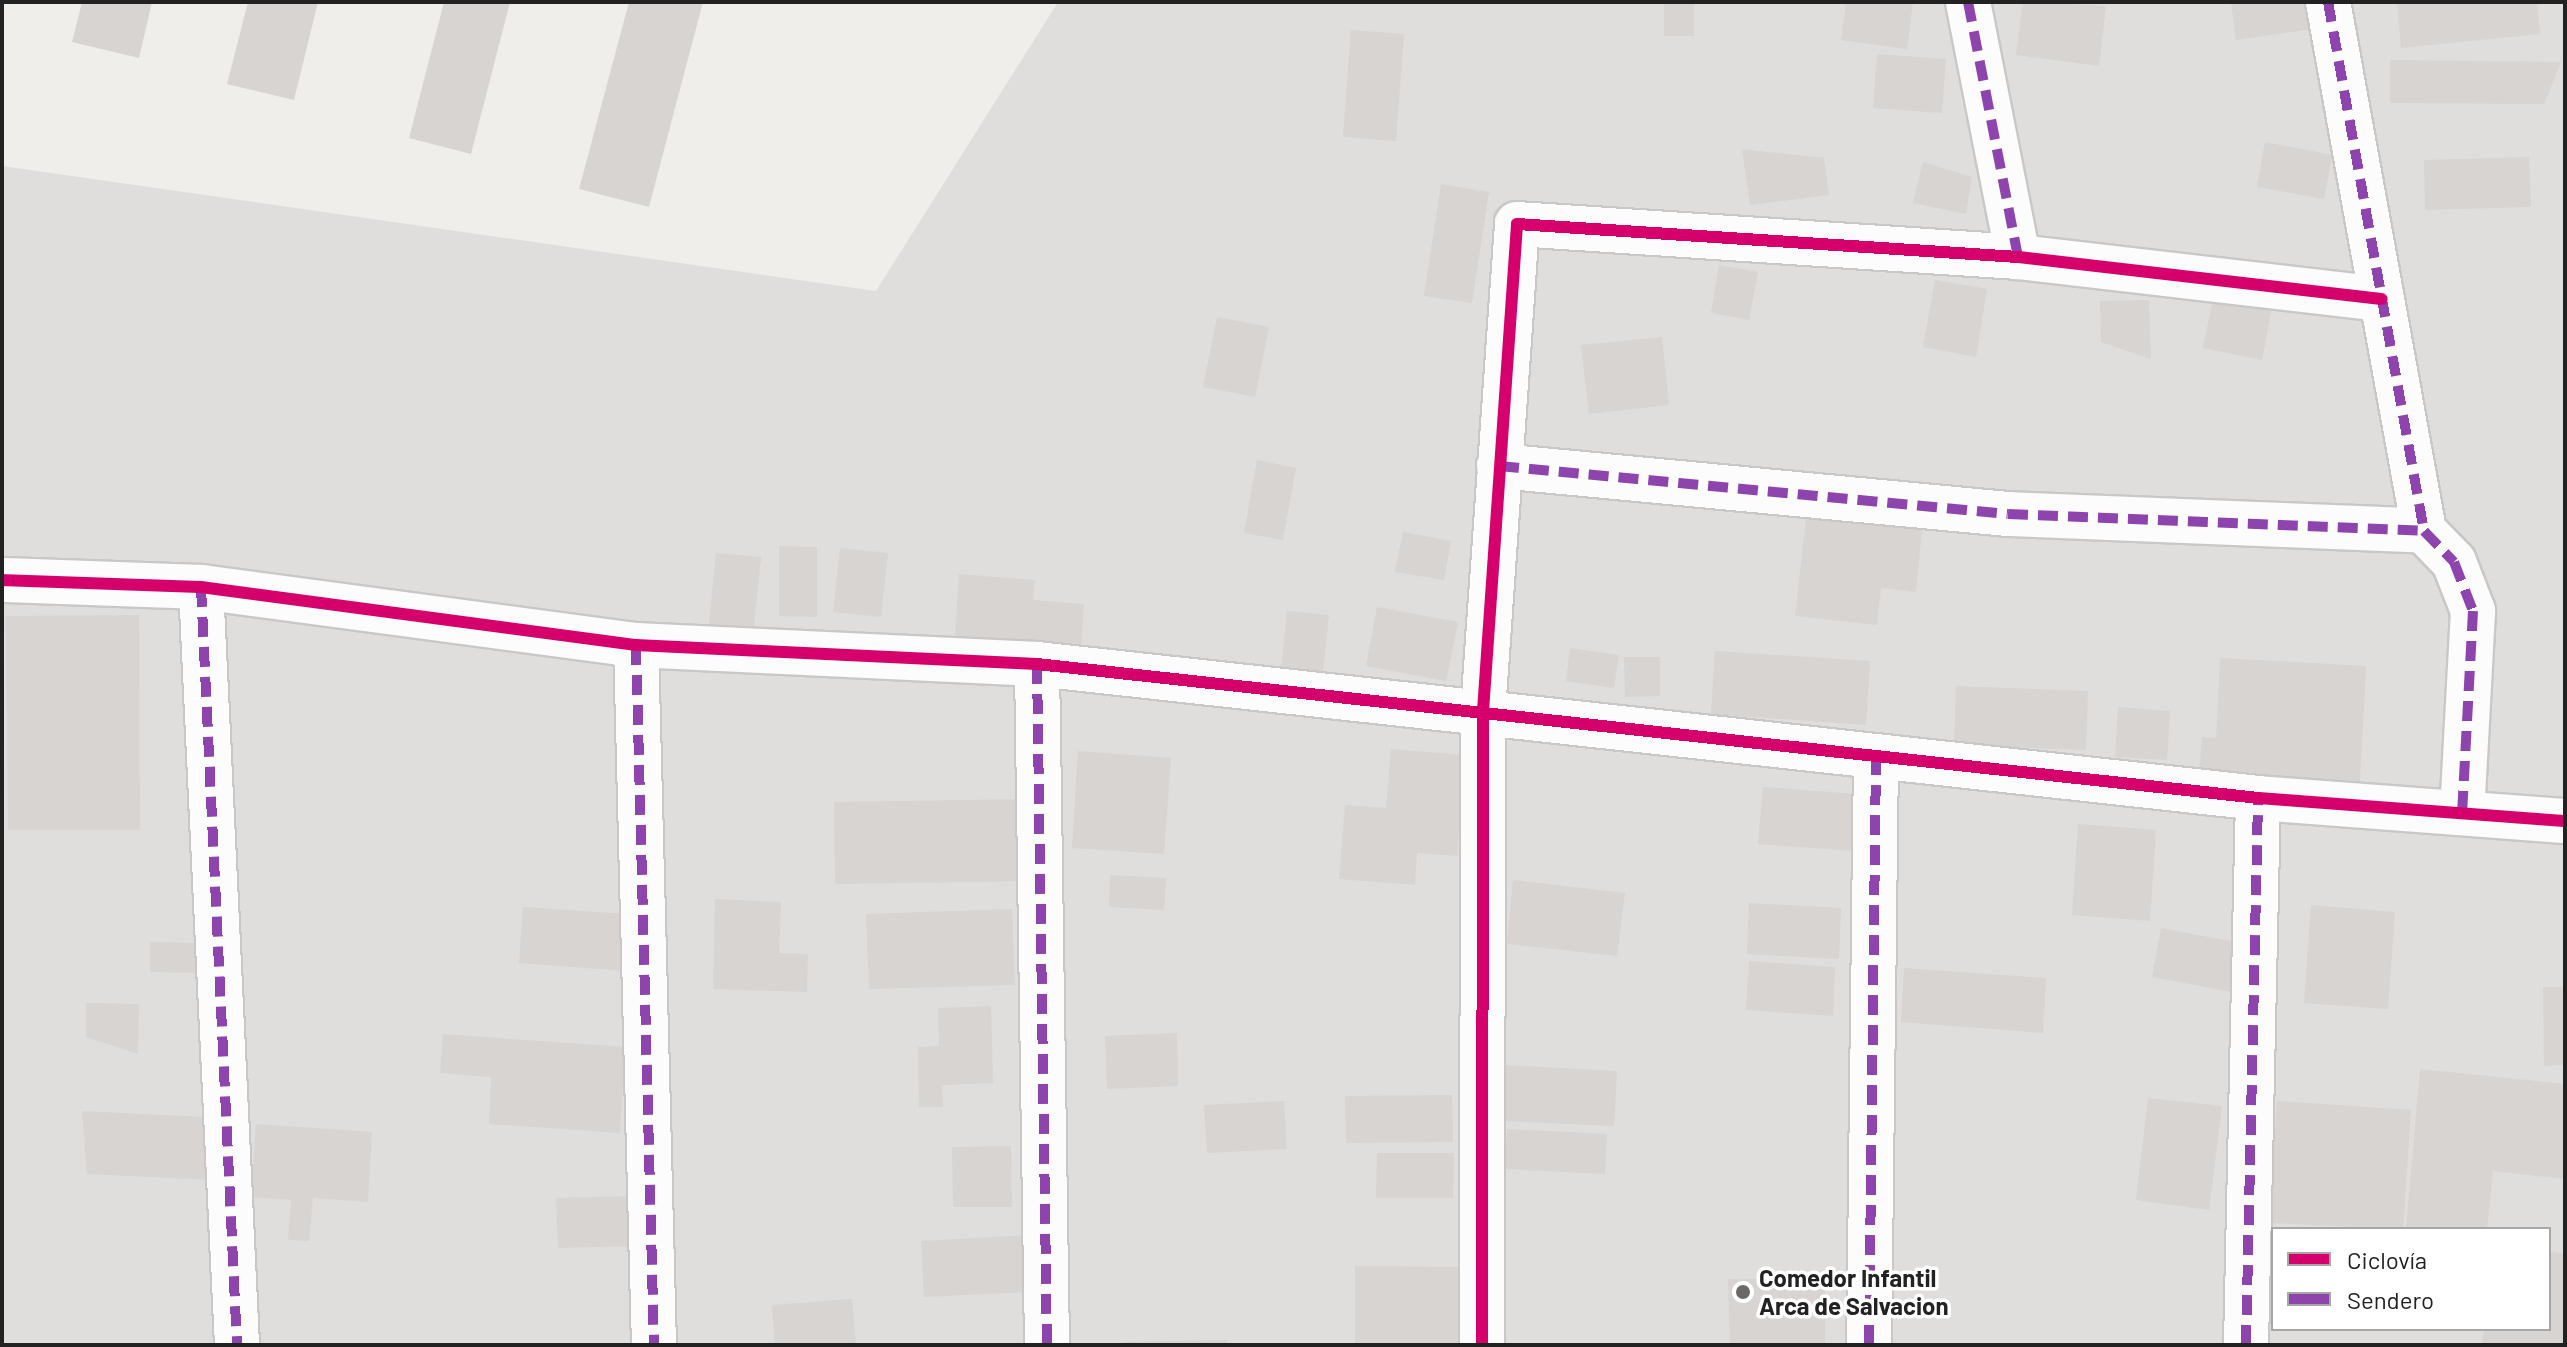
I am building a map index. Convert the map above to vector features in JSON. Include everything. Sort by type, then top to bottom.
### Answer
[{"type":"street","points":[[1968,2],[2018,257]]},
{"type":"street","points":[[2328,2],[2424,531],[2454,562],[2473,611],[2462,813]]},
{"type":"street","points":[[1482,1345],[1483,711],[1517,224],[2018,257],[2382,299]]},
{"type":"street","points":[[1499,466],[2008,514],[2424,531]]},
{"type":"street","points":[[2,580],[201,587],[636,645],[1037,664],[2258,798],[2565,821]]},
{"type":"street","points":[[201,587],[237,1345]]},
{"type":"street","points":[[636,645],[654,1345]]},
{"type":"street","points":[[1037,664],[1047,1345]]},
{"type":"street","points":[[1869,1345],[1876,758]]},
{"type":"street","points":[[2246,1345],[2258,798]]},
{"type":"shaded area","points":[[1058,2],[2565,2],[2565,1345],[2,1345],[2,166],[876,291]]},
{"type":"building","points":[[82,2],[152,2],[139,58],[72,42]]},
{"type":"building","points":[[248,2],[318,2],[294,100],[227,84]]},
{"type":"building","points":[[444,2],[510,2],[471,154],[409,138]]},
{"type":"building","points":[[629,2],[703,2],[649,207],[579,189]]},
{"type":"building","points":[[1664,2],[1694,2],[1694,36],[1664,36]]},
{"type":"building","points":[[1846,2],[1913,2],[1907,49],[1841,40]]},
{"type":"building","points":[[2023,2],[2106,6],[2099,66],[2016,55]]},
{"type":"building","points":[[2231,2],[2315,2],[2319,28],[2236,40]]},
{"type":"building","points":[[2397,2],[2537,2],[2540,34],[2401,48]]},
{"type":"building","points":[[1351,30],[1404,34],[1396,141],[1343,137]]},
{"type":"building","points":[[1877,54],[1946,59],[1942,113],[1873,108]]},
{"type":"building","points":[[2390,60],[2561,62],[2544,104],[2390,103]]},
{"type":"building","points":[[2265,142],[2332,155],[2324,199],[2257,187]]},
{"type":"building","points":[[1742,149],[1824,158],[1829,195],[1750,205]]},
{"type":"building","points":[[2529,157],[2531,207],[2425,210],[2424,160]]},
{"type":"building","points":[[1923,162],[1972,177],[1966,214],[1913,203]]},
{"type":"building","points":[[1441,184],[1489,192],[1472,303],[1424,296]]},
{"type":"building","points":[[1719,265],[1758,272],[1749,320],[1711,313]]},
{"type":"building","points":[[1935,280],[1987,289],[1976,357],[1923,347]]},
{"type":"building","points":[[2213,299],[2271,311],[2262,360],[2203,348]]},
{"type":"building","points":[[2149,300],[2151,359],[2101,342],[2100,301]]},
{"type":"building","points":[[1217,317],[1269,327],[1255,397],[1203,387]]},
{"type":"building","points":[[1662,337],[1669,405],[1589,414],[1581,345]]},
{"type":"building","points":[[1257,460],[1296,468],[1283,540],[1244,533]]},
{"type":"building","points":[[1807,508],[1923,520],[1916,592],[1881,588],[1877,625],[1795,616]]},
{"type":"building","points":[[1403,532],[1451,541],[1444,580],[1395,572]]},
{"type":"building","points":[[779,546],[817,547],[817,617],[779,616]]},
{"type":"building","points":[[840,548],[888,553],[881,617],[833,612]]},
{"type":"building","points":[[716,553],[761,557],[754,628],[709,624]]},
{"type":"building","points":[[959,574],[1035,580],[1033,600],[1084,604],[1081,645],[1040,641],[1039,655],[954,649]]},
{"type":"building","points":[[1377,607],[1458,622],[1446,681],[1366,666]]},
{"type":"building","points":[[1287,611],[1329,615],[1323,673],[1281,670]]},
{"type":"building","points":[[139,615],[140,830],[8,830],[6,616]]},
{"type":"building","points":[[1570,648],[1619,655],[1614,688],[1566,681]]},
{"type":"building","points":[[1715,651],[1870,661],[1866,725],[1711,714]]},
{"type":"building","points":[[1624,657],[1660,657],[1660,696],[1625,697]]},
{"type":"building","points":[[2220,658],[2366,666],[2360,782],[2199,773],[2202,737],[2216,738]]},
{"type":"building","points":[[1956,686],[2088,691],[2086,750],[1954,745]]},
{"type":"building","points":[[2118,707],[2170,711],[2167,760],[2115,757]]},
{"type":"building","points":[[1391,749],[1466,755],[1457,856],[1417,853],[1415,885],[1339,879],[1345,805],[1386,808]]},
{"type":"building","points":[[1078,751],[1171,758],[1164,854],[1072,848]]},
{"type":"building","points":[[1763,787],[1857,794],[1853,851],[1758,844]]},
{"type":"building","points":[[1030,799],[1031,881],[835,884],[834,802]]},
{"type":"building","points":[[2078,824],[2156,830],[2150,921],[2072,915]]},
{"type":"building","points":[[1110,875],[1166,878],[1164,910],[1109,907]]},
{"type":"building","points":[[1513,880],[1625,893],[1617,956],[1507,944]]},
{"type":"building","points":[[715,899],[781,902],[779,953],[808,954],[807,992],[713,989]]},
{"type":"building","points":[[1749,903],[1841,908],[1839,959],[1747,954]]},
{"type":"building","points":[[2311,905],[2395,912],[2388,1009],[2304,1003]]},
{"type":"building","points":[[523,907],[629,914],[625,971],[519,963]]},
{"type":"building","points":[[1012,909],[1015,985],[869,989],[866,914]]},
{"type":"building","points":[[2161,928],[2246,944],[2237,993],[2152,977]]},
{"type":"building","points":[[150,942],[204,943],[204,973],[150,972]]},
{"type":"building","points":[[1749,961],[1835,967],[1833,1016],[1746,1010]]},
{"type":"building","points":[[1904,968],[2046,978],[2043,1033],[1901,1022]]},
{"type":"building","points":[[2543,987],[2565,987],[2565,1065],[2544,1066]]},
{"type":"building","points":[[86,1003],[139,1004],[138,1054],[86,1037]]},
{"type":"building","points":[[991,1006],[993,1083],[942,1085],[943,1107],[919,1107],[918,1047],[939,1046],[938,1008]]},
{"type":"building","points":[[1177,1033],[1178,1086],[1107,1089],[1105,1036]]},
{"type":"building","points":[[443,1034],[625,1047],[620,1133],[489,1124],[491,1077],[440,1073]]},
{"type":"building","points":[[1505,1065],[1617,1071],[1614,1126],[1502,1121]]},
{"type":"building","points":[[2420,1069],[2565,1084],[2565,1179],[2493,1171],[2487,1227],[2406,1227]]},
{"type":"building","points":[[1452,1095],[1453,1142],[1346,1143],[1345,1096]]},
{"type":"building","points":[[2148,1098],[2222,1106],[2209,1210],[2136,1200]]},
{"type":"building","points":[[1284,1101],[1287,1149],[1207,1153],[1204,1105]]},
{"type":"building","points":[[2277,1101],[2411,1110],[2403,1227],[2269,1223]]},
{"type":"building","points":[[82,1111],[204,1117],[213,1180],[87,1174]]},
{"type":"building","points":[[256,1124],[372,1132],[368,1202],[313,1198],[309,1241],[288,1240],[291,1200],[251,1197]]},
{"type":"building","points":[[1507,1129],[1607,1134],[1605,1174],[1505,1169]]},
{"type":"building","points":[[1011,1146],[1012,1207],[953,1207],[952,1147]]},
{"type":"building","points":[[1377,1153],[1454,1153],[1453,1198],[1376,1198]]},
{"type":"building","points":[[633,1196],[635,1246],[558,1248],[556,1198]]},
{"type":"building","points":[[1025,1235],[1028,1292],[924,1297],[921,1241]]},
{"type":"building","points":[[2551,1251],[2565,1254],[2565,1345],[2482,1343],[2484,1331],[2551,1331]]},
{"type":"building","points":[[1355,1266],[1468,1267],[1468,1345],[1355,1345]]},
{"type":"building","points":[[1825,1278],[1825,1345],[1730,1345],[1728,1279]]},
{"type":"building","points":[[852,1299],[856,1345],[775,1345],[772,1305]]},
{"type":"building","points":[[1227,1340],[1227,1345],[1122,1345],[1122,1342]]},
{"type":"marked path","points":[[1968,2],[2018,257]]},
{"type":"marked path","points":[[2328,2],[2424,531],[2454,562],[2473,611],[2462,813]]},
{"type":"marked path","points":[[1499,466],[2008,514],[2424,531]]},
{"type":"marked path","points":[[201,587],[237,1345]]},
{"type":"marked path","points":[[636,645],[654,1345]]},
{"type":"marked path","points":[[1037,664],[1047,1345]]},
{"type":"marked path","points":[[1869,1345],[1876,758]]},
{"type":"marked path","points":[[2246,1345],[2258,798]]},
{"type":"cycle path","points":[[1482,1345],[1483,711],[1517,224],[2018,257],[2382,299]]},
{"type":"cycle path","points":[[2,580],[201,587],[636,645],[1037,664],[2258,798],[2565,821]]},
{"type":"place","name":"Comedor Infantil Arca de Salvacion","points":[[1743,1292]]}]
